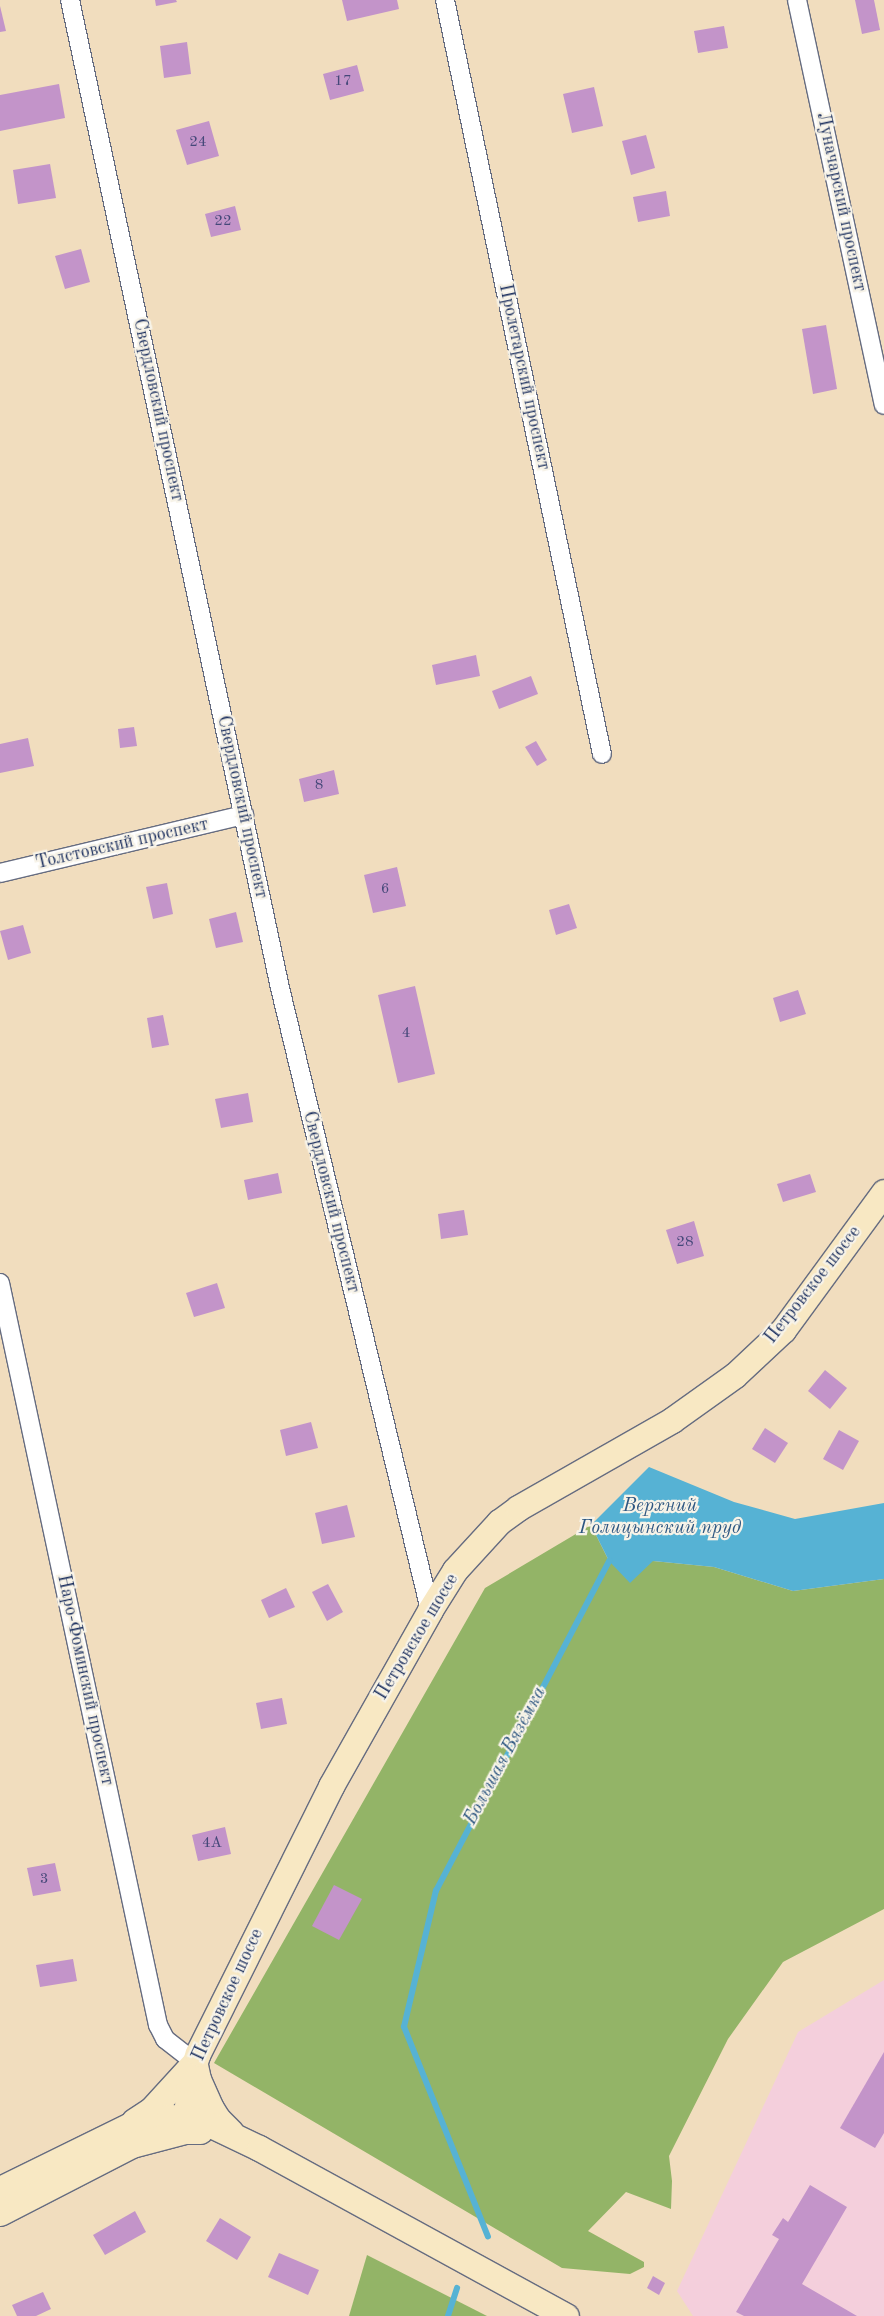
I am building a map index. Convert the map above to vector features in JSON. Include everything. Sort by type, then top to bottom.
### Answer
[{"type":"street","name":"Свердловский проспект","points":[[70,0],[280,988],[430,1610]]},
{"type":"street","name":"Пролетарский проспект","points":[[446,0],[602,754]]},
{"type":"street","name":"Луначарский проспект","points":[[797,0],[884,405]]},
{"type":"street","name":"Толстовский проспект","points":[[0,873],[244,815]]},
{"type":"street","name":"Петровское шоссе","points":[[186,2125],[190,2080],[194,2062],[331,1786],[430,1610],[455,1570],[499,1522],[518,1508],[672,1420],[735,1375],[783,1330],[884,1192]]},
{"type":"street","name":"Наро-Фоминский проспект","points":[[0,1283],[158,2025],[164,2040],[194,2062]]},
{"type":"street","points":[[0,2189],[117,2130],[151,2110],[194,2062]]},
{"type":"street","points":[[194,2062],[198,2079],[211,2108],[218,2119],[237,2138]]},
{"type":"street","points":[[117,2130],[148,2120],[213,2126],[566,2316]]},
{"type":"street","points":[[0,2213],[132,2145],[186,2125]]},
{"type":"shaded area","points":[[884,1980],[884,2316],[693,2316],[677,2291],[798,2032]]},
{"type":"green space","points":[[591,1525],[609,1561],[653,1561],[714,1567],[793,1591],[884,1579],[884,1909],[783,1962],[728,2039],[669,2156],[672,2181],[671,2209],[626,2192],[588,2231],[644,2262],[644,2267],[630,2274],[562,2268],[214,2063],[485,1588]]},
{"type":"green space","points":[[367,2255],[487,2316],[349,2316]]},
{"type":"water","name":"Верхний Голицынский пруд","points":[[649,1467],[734,1502],[795,1519],[884,1503],[884,1579],[793,1591],[714,1567],[653,1561],[630,1583],[609,1561],[591,1525]]},
{"type":"building","points":[[155,0],[176,0],[177,2],[156,6]]},
{"type":"building","points":[[342,0],[397,0],[399,9],[347,21]]},
{"type":"building","points":[[855,0],[874,0],[880,30],[862,34]]},
{"type":"building","points":[[0,6],[6,31],[0,32]]},
{"type":"building","points":[[724,26],[728,48],[698,53],[694,31]]},
{"type":"building","points":[[187,42],[191,74],[164,78],[160,46]]},
{"type":"building","points":[[357,65],[364,91],[330,100],[323,74]]},
{"type":"building","points":[[59,84],[65,118],[0,131],[0,95]]},
{"type":"building","points":[[594,87],[603,126],[572,133],[563,94]]},
{"type":"building","points":[[209,121],[219,156],[187,165],[176,130]]},
{"type":"building","points":[[646,135],[655,168],[631,175],[622,141]]},
{"type":"building","points":[[50,164],[56,198],[18,204],[13,170]]},
{"type":"building","points":[[666,191],[670,216],[638,222],[633,197]]},
{"type":"building","points":[[235,206],[241,230],[211,237],[205,214]]},
{"type":"building","points":[[81,249],[90,282],[65,289],[55,256]]},
{"type":"building","points":[[826,325],[837,389],[813,394],[802,329]]},
{"type":"building","points":[[476,655],[480,676],[436,685],[432,665]]},
{"type":"building","points":[[531,676],[538,694],[499,709],[492,691]]},
{"type":"building","points":[[134,727],[137,746],[120,748],[118,729]]},
{"type":"building","points":[[28,738],[34,766],[0,773],[0,744]]},
{"type":"building","points":[[536,741],[547,760],[537,766],[525,747]]},
{"type":"building","points":[[334,770],[339,794],[304,802],[299,779]]},
{"type":"building","points":[[397,867],[406,906],[373,913],[364,875]]},
{"type":"building","points":[[167,883],[173,914],[153,919],[146,887]]},
{"type":"building","points":[[569,904],[577,928],[556,935],[549,910]]},
{"type":"building","points":[[236,912],[243,942],[216,948],[209,919]]},
{"type":"building","points":[[23,925],[31,953],[8,960],[0,931]]},
{"type":"building","points":[[415,986],[435,1074],[398,1083],[378,995]]},
{"type":"building","points":[[798,990],[806,1014],[780,1022],[773,998]]},
{"type":"building","points":[[163,1015],[169,1045],[152,1048],[147,1018]]},
{"type":"building","points":[[248,1093],[253,1122],[221,1128],[215,1099]]},
{"type":"building","points":[[278,1173],[282,1193],[248,1200],[244,1180]]},
{"type":"building","points":[[810,1174],[816,1192],[783,1202],[777,1184]]},
{"type":"building","points":[[464,1210],[468,1235],[441,1239],[438,1214]]},
{"type":"building","points":[[694,1221],[704,1256],[677,1264],[666,1230]]},
{"type":"building","points":[[217,1283],[225,1308],[194,1317],[186,1293]]},
{"type":"building","points":[[825,1370],[847,1388],[830,1409],[808,1391]]},
{"type":"building","points":[[311,1422],[318,1448],[286,1456],[280,1430]]},
{"type":"building","points":[[765,1428],[788,1443],[775,1463],[752,1449]]},
{"type":"building","points":[[839,1430],[859,1441],[843,1470],[823,1459]]},
{"type":"building","points":[[347,1505],[355,1537],[322,1544],[315,1513]]},
{"type":"building","points":[[328,1584],[343,1612],[327,1621],[312,1592]]},
{"type":"building","points":[[286,1588],[295,1607],[269,1618],[261,1600]]},
{"type":"building","points":[[282,1698],[287,1724],[261,1729],[256,1703]]},
{"type":"building","points":[[225,1827],[231,1854],[198,1861],[192,1835]]},
{"type":"building","points":[[55,1863],[61,1891],[33,1896],[27,1868]]},
{"type":"building","points":[[334,1885],[362,1899],[339,1940],[312,1926]]},
{"type":"building","points":[[73,1959],[77,1981],[40,1987],[36,1965]]},
{"type":"building","points":[[884,2052],[884,2133],[875,2148],[840,2128]]},
{"type":"building","points":[[810,2185],[847,2207],[802,2284],[857,2316],[744,2316],[736,2312],[779,2239],[772,2235],[783,2218],[788,2222]]},
{"type":"building","points":[[135,2211],[146,2232],[105,2255],[93,2235]]},
{"type":"building","points":[[220,2218],[251,2237],[237,2260],[206,2241]]},
{"type":"building","points":[[279,2253],[319,2270],[308,2295],[268,2277]]},
{"type":"building","points":[[653,2276],[665,2283],[659,2295],[647,2288]]},
{"type":"building","points":[[43,2292],[51,2309],[36,2316],[17,2316],[12,2305]]},
{"type":"waterway","name":"Большая Вязёмка","points":[[488,2237],[404,2027],[436,1891],[609,1561]]},
{"type":"waterway","name":"Большая Вязёмка","points":[[448,2316],[457,2288]]}]
